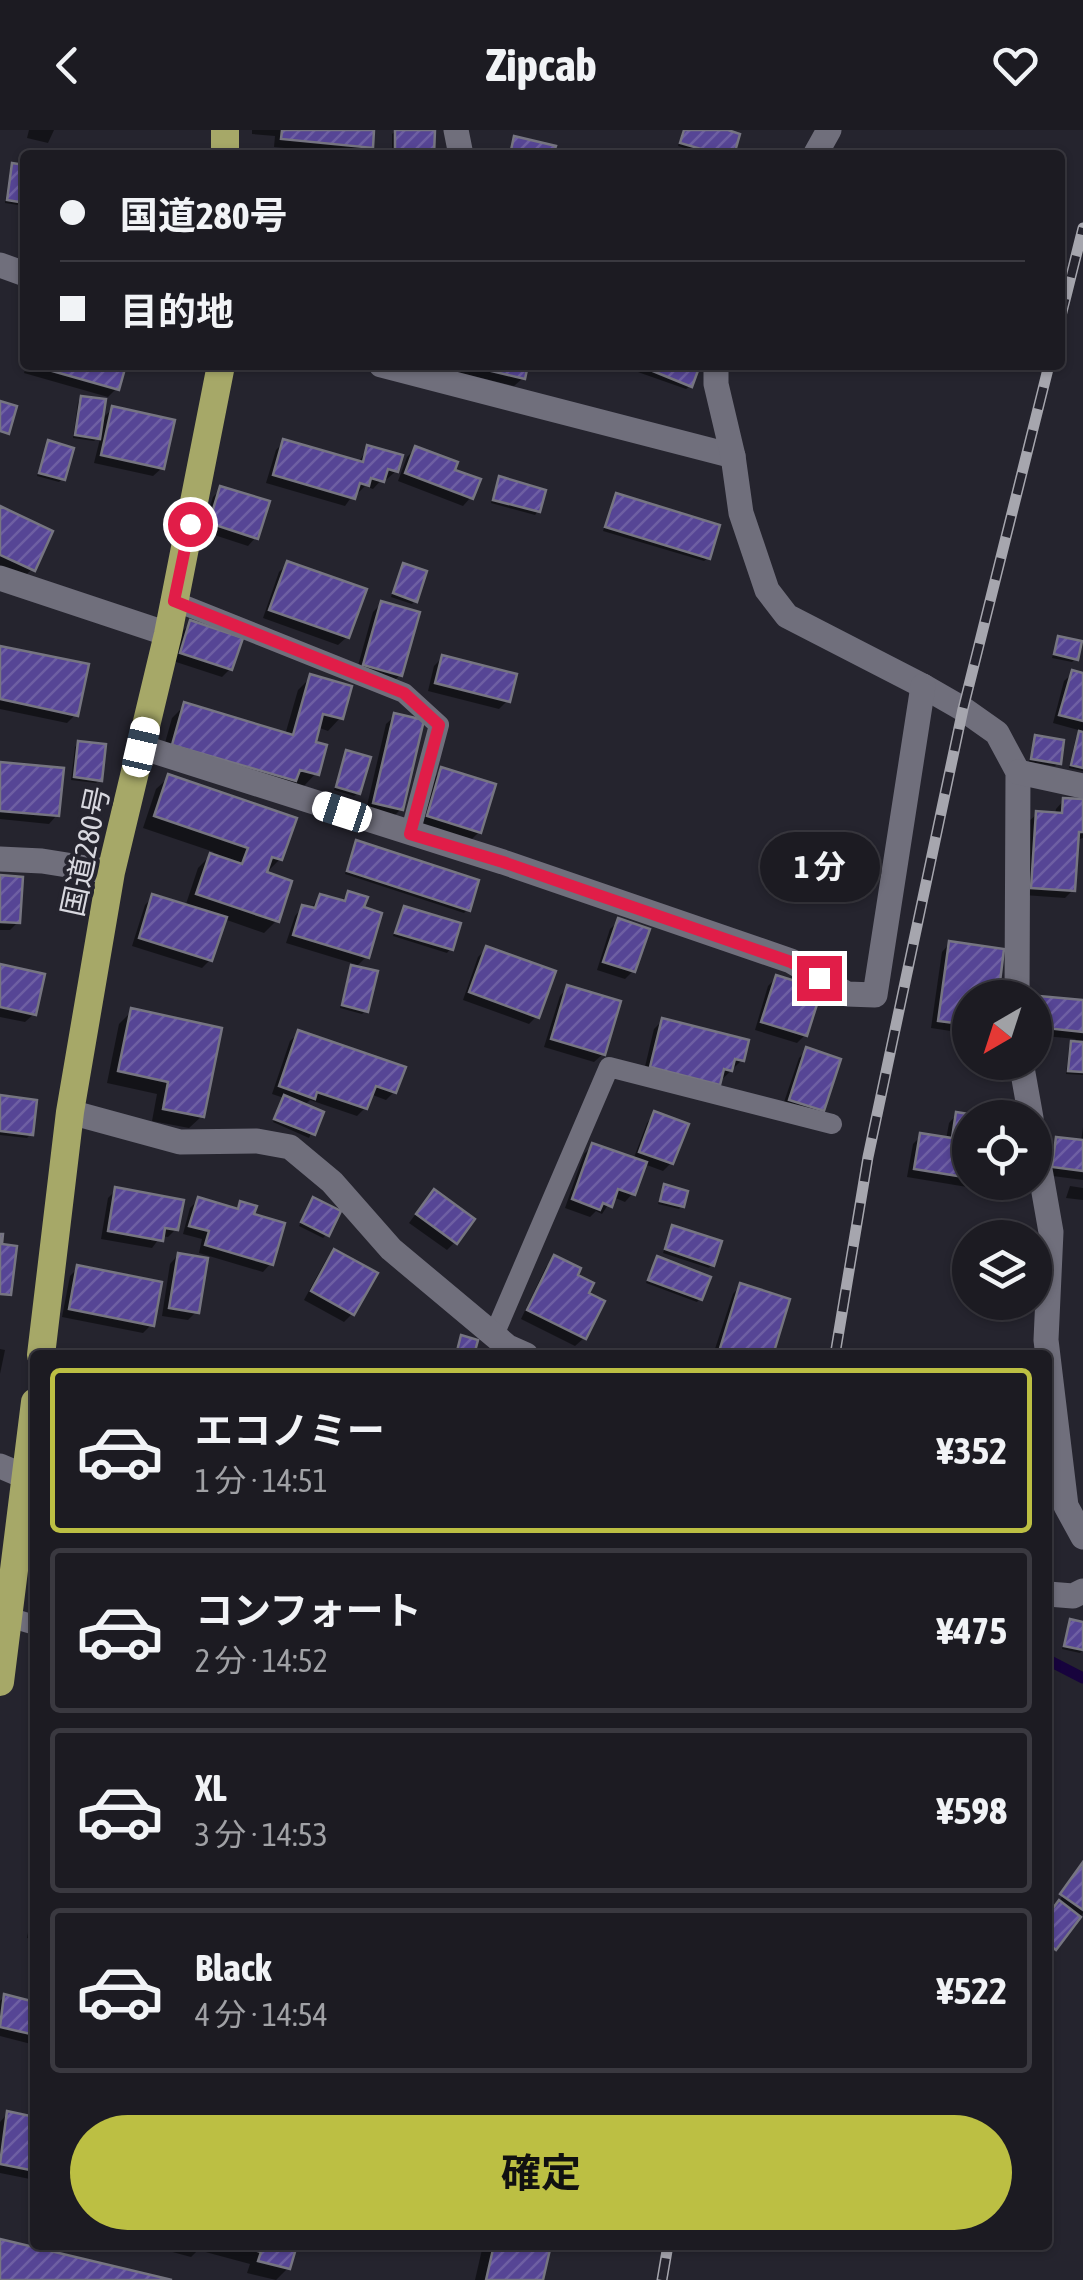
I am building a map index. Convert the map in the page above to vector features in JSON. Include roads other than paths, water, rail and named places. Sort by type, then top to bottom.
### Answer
[{"type":"highway","name":"国道280号","points":[[42,1350],[70,1112],[111,872],[168,634],[220,370]]},
{"type":"highway","points":[[0,1682],[22,1621],[13,1471],[30,1418]]},
{"type":"street","points":[[400,370],[733,456]]},
{"type":"street","points":[[716,370],[741,513],[767,590],[786,616],[923,686],[997,733],[1018,772],[1017,980]]},
{"type":"street","points":[[0,578],[168,634]]},
{"type":"street","points":[[141,747],[503,862],[791,962],[847,994],[874,995],[923,686]]},
{"type":"street","points":[[1018,772],[1083,786]]},
{"type":"street","points":[[0,859],[111,872]]},
{"type":"street","points":[[70,1112],[180,1142],[257,1140],[290,1147],[332,1182],[391,1249],[515,1350]]},
{"type":"street","points":[[1045,1200],[1051,1232],[1047,1350]]},
{"type":"street","points":[[1052,1390],[1066,1506],[1083,1537]]},
{"type":"street","points":[[1052,1594],[1073,1596],[1083,1591]]},
{"type":"lane","points":[[174,601],[404,693],[426,710],[439,725],[410,834]]},
{"type":"lane","points":[[494,1335],[609,1067],[832,1124]]},
{"type":"waterway","points":[[1052,1662],[1083,1678]]},
{"type":"railway","points":[[1065,300],[1083,228]]},
{"type":"railway","points":[[836,1350],[868,1157],[963,709],[1048,370]]},
{"type":"railway","points":[[662,2280],[667,2250]]}]
